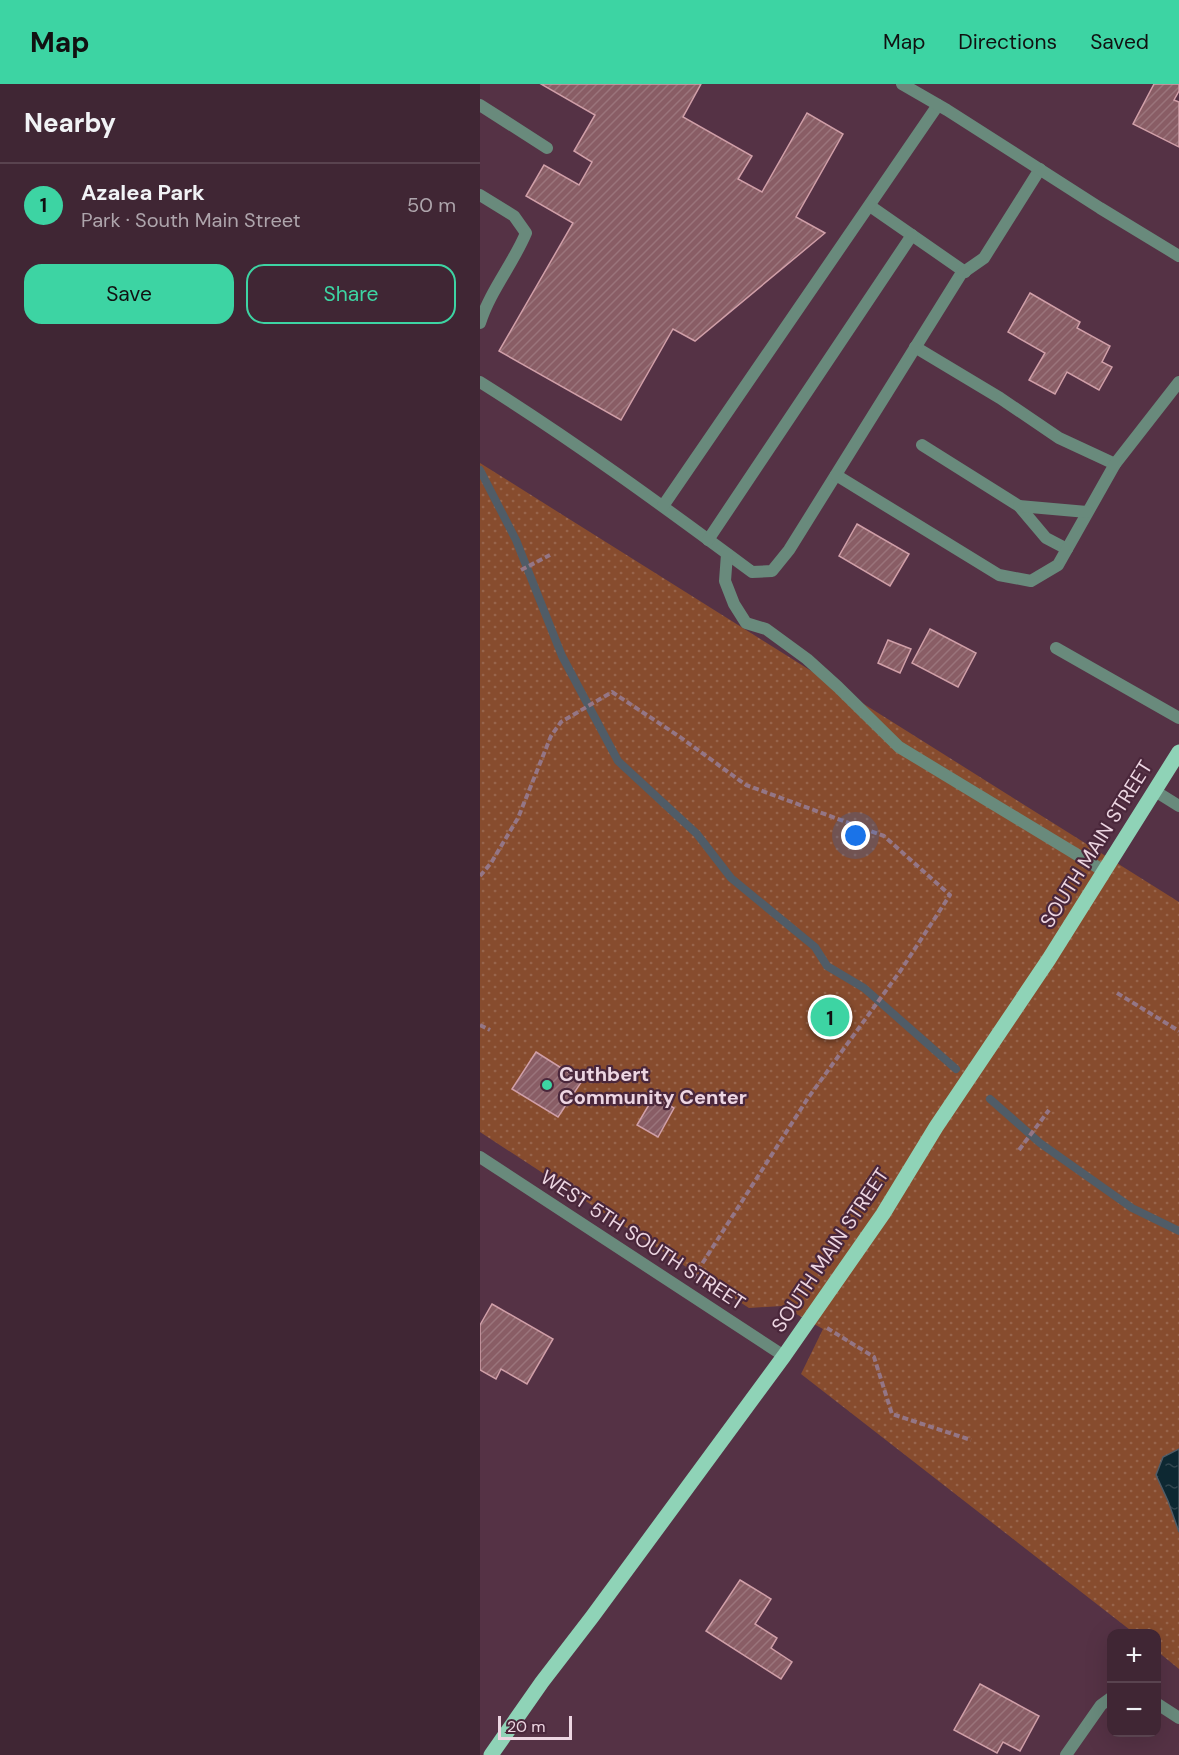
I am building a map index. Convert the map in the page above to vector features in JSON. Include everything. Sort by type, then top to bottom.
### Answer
[{"type":"main road","name":"SOUTH MAIN STREET","points":[[491,1755],[542,1682],[784,1356],[883,1214],[936,1127],[1049,959],[1179,752]]},
{"type":"street","points":[[902,84],[1179,256]]},
{"type":"street","points":[[480,105],[547,148]]},
{"type":"street","points":[[663,506],[939,105]]},
{"type":"street","points":[[480,381],[596,458],[752,572],[772,571],[789,550],[961,274],[984,258],[1040,169]]},
{"type":"street","points":[[480,195],[514,216],[526,233],[518,253],[485,308],[480,323]]},
{"type":"street","points":[[870,206],[965,272]]},
{"type":"street","points":[[708,540],[912,235]]},
{"type":"street","points":[[915,347],[1000,398],[1059,438],[1115,464]]},
{"type":"street","points":[[836,475],[999,575],[1031,581],[1058,566],[1115,464],[1179,381]]},
{"type":"street","points":[[922,445],[1019,506],[1046,538],[1067,549]]},
{"type":"street","points":[[1019,506],[1087,512]]},
{"type":"street","points":[[727,554],[725,581],[734,604],[746,623],[766,629],[807,659],[899,747],[1104,871]]},
{"type":"street","points":[[1056,648],[1179,718]]},
{"type":"street","points":[[1155,790],[1179,807]]},
{"type":"street","name":"WEST 5TH SOUTH STREET","points":[[480,1157],[784,1356]]},
{"type":"street","points":[[1066,1755],[1101,1705],[1107,1701]]},
{"type":"street","points":[[1161,1706],[1179,1718]]},
{"type":"path","points":[[521,570],[550,555]]},
{"type":"path","points":[[480,876],[491,863],[519,818],[551,736],[561,723],[612,692],[680,737],[746,785],[884,836],[950,895],[901,970],[808,1098],[685,1291]]},
{"type":"path","points":[[1117,993],[1179,1031]]},
{"type":"path","points":[[480,1026],[490,1030]]},
{"type":"path","points":[[1019,1150],[1049,1110]]},
{"type":"path","points":[[810,1317],[874,1357],[892,1414],[971,1440]]},
{"type":"shaded area","points":[[480,463],[1179,902],[1179,1669],[1161,1654],[1161,1629],[1129,1629],[801,1374],[823,1329],[782,1306],[749,1308],[480,1132]]},
{"type":"water","points":[[1179,1449],[1179,1532],[1156,1475],[1163,1457]]},
{"type":"building","points":[[541,84],[701,84],[683,117],[752,156],[738,179],[762,192],[807,113],[843,134],[796,217],[825,233],[695,341],[673,329],[621,420],[499,351],[573,223],[526,196],[544,165],[579,185],[592,162],[574,151],[595,115]]},
{"type":"building","points":[[1154,84],[1179,84],[1179,91],[1174,100],[1179,102],[1179,147],[1133,124]]},
{"type":"building","points":[[1030,293],[1080,322],[1077,328],[1110,346],[1102,362],[1112,367],[1099,390],[1067,372],[1055,394],[1029,380],[1045,353],[1008,332]]},
{"type":"building","points":[[857,524],[909,554],[890,586],[839,556]]},
{"type":"building","points":[[930,629],[976,653],[958,687],[912,663]]},
{"type":"building","points":[[888,640],[911,649],[900,673],[878,663]]},
{"type":"building","name":"Cuthbert Community Center","points":[[536,1052],[582,1081],[558,1117],[512,1089]]},
{"type":"building","points":[[654,1096],[674,1108],[658,1137],[637,1125]]},
{"type":"building","points":[[492,1304],[553,1339],[527,1384],[501,1369],[496,1379],[480,1370],[480,1325]]},
{"type":"building","points":[[740,1580],[771,1599],[755,1624],[777,1638],[771,1648],[792,1662],[781,1679],[706,1631]]},
{"type":"building","points":[[980,1684],[1039,1716],[1020,1751],[1003,1742],[997,1753],[954,1730]]},
{"type":"waterway","points":[[480,470],[516,540],[562,656],[618,761],[697,834],[731,878],[815,947],[827,966],[864,988],[956,1069]]},
{"type":"waterway","points":[[990,1099],[1040,1143],[1132,1208],[1179,1231]]},
{"type":"place","name":"Azalea Park","points":[[830,1017]]},
{"type":"place","name":"Cuthbert Community Center","points":[[547,1085]]}]
